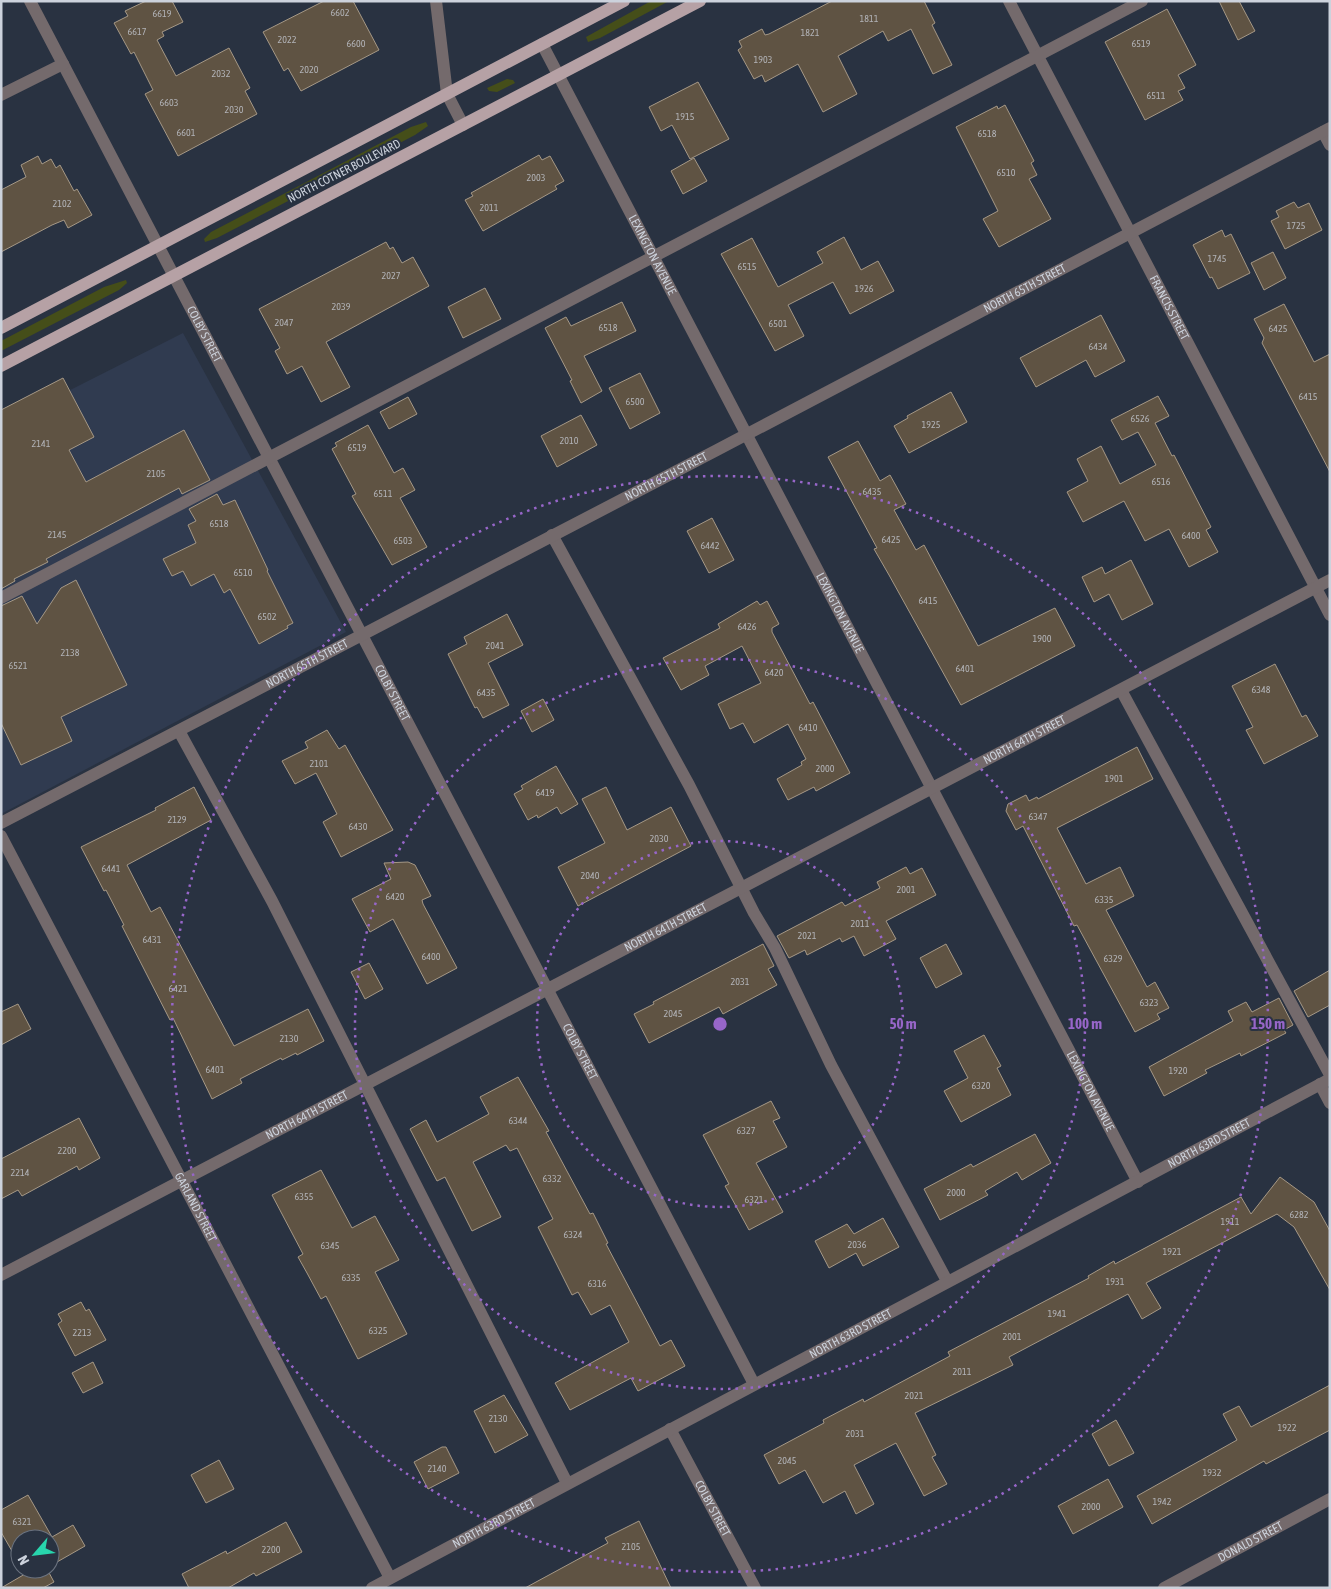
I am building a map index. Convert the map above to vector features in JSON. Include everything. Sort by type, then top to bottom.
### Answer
[{"type":"main road","name":"NORTH COTNER BOULEVARD","points":[[1,328],[624,1]]},
{"type":"main road","name":"NORTH COTNER BOULEVARD","points":[[1,366],[700,1]]},
{"type":"street","name":"COLBY STREET","points":[[30,1],[754,1384]]},
{"type":"street","points":[[436,1],[447,94],[463,125]]},
{"type":"street","name":"FRANCIS STREET","points":[[1009,1],[1330,615]]},
{"type":"street","points":[[1,598],[1142,1]]},
{"type":"street","name":"LEXINGTON AVENUE","points":[[542,44],[1138,1182]]},
{"type":"street","points":[[1,95],[63,64]]},
{"type":"street","points":[[1326,130],[1330,145]]},
{"type":"street","name":"NORTH 65TH STREET","points":[[1,823],[1326,130]]},
{"type":"street","points":[[552,536],[668,745],[741,887],[775,948],[831,1065],[947,1281]]},
{"type":"street","name":"NORTH 64TH STREET","points":[[1,1276],[1330,580]]},
{"type":"street","points":[[1121,690],[1326,1079],[1330,1103]]},
{"type":"street","points":[[179,731],[272,902],[567,1483]]},
{"type":"street","name":"GARLAND STREET","points":[[1,836],[390,1578]]},
{"type":"street","name":"NORTH 63RD STREET","points":[[372,1588],[947,1281],[1138,1182],[1326,1079]]},
{"type":"street","name":"COLBY STREET","points":[[670,1429],[755,1588]]},
{"type":"street","name":"DONALD STREET","points":[[1167,1586],[1330,1499]]},
{"type":"shaded area","points":[[183,333],[346,632],[1,814],[1,425]]},
{"type":"green space","points":[[651,1],[669,1],[600,38],[588,42],[586,37]]},
{"type":"green space","points":[[507,79],[513,80],[515,83],[497,92],[489,91],[487,88]]},
{"type":"green space","points":[[426,122],[428,126],[415,135],[217,238],[205,242],[204,239],[211,232],[411,127]]},
{"type":"green space","points":[[126,280],[127,283],[119,290],[1,351],[1,341],[104,287]]},
{"type":"building","points":[[146,1],[172,1],[183,22],[162,32],[164,36],[157,40],[176,76],[229,48],[250,88],[245,91],[257,114],[178,156],[145,94],[153,90],[134,52],[131,54],[114,23],[128,16],[125,11]]},
{"type":"building","points":[[324,1],[353,1],[379,50],[301,91],[288,68],[284,71],[263,32]]},
{"type":"building","points":[[832,1],[924,1],[935,23],[932,25],[952,65],[933,74],[911,29],[888,41],[883,31],[838,56],[857,94],[823,112],[798,64],[765,82],[762,75],[754,79],[738,50],[742,47],[739,41],[762,29],[765,35],[769,34]]},
{"type":"building","points":[[1219,1],[1239,1],[1255,31],[1238,40]]},
{"type":"building","points":[[1167,9],[1196,65],[1178,75],[1185,88],[1178,91],[1183,100],[1145,120],[1105,42]]},
{"type":"building","points":[[698,82],[729,139],[690,159],[672,125],[661,131],[649,107]]},
{"type":"building","points":[[1005,105],[1034,161],[1031,163],[1037,175],[1029,179],[1051,219],[999,247],[983,219],[998,211],[956,127],[997,106],[998,109]]},
{"type":"building","points":[[539,155],[542,160],[550,156],[564,181],[555,186],[557,189],[483,231],[465,200],[473,196],[471,193]]},
{"type":"building","points":[[38,156],[42,164],[51,159],[56,168],[60,165],[74,191],[77,189],[92,215],[68,228],[64,220],[1,252],[1,190],[26,177],[21,165]]},
{"type":"building","points":[[694,158],[707,181],[683,194],[671,171]]},
{"type":"building","points":[[1294,202],[1298,208],[1309,203],[1322,230],[1285,249],[1271,221],[1279,217],[1276,211]]},
{"type":"building","points":[[1222,230],[1225,237],[1231,234],[1250,273],[1218,289],[1212,277],[1210,278],[1193,245]]},
{"type":"building","points":[[844,237],[861,270],[878,261],[894,291],[850,314],[833,282],[788,305],[804,336],[775,351],[721,254],[752,238],[778,287],[823,263],[817,252]]},
{"type":"building","points":[[386,242],[390,249],[393,247],[402,263],[413,257],[429,286],[326,342],[350,387],[321,402],[302,366],[287,374],[275,351],[280,348],[259,309]]},
{"type":"building","points":[[1273,252],[1286,278],[1264,290],[1251,263]]},
{"type":"building","points":[[485,288],[501,319],[463,338],[448,307]]},
{"type":"building","points":[[622,302],[636,331],[584,356],[602,391],[581,403],[570,381],[572,380],[545,328],[566,317],[571,326]]},
{"type":"building","points":[[1284,304],[1314,362],[1330,354],[1330,472],[1262,343],[1264,338],[1254,319]]},
{"type":"building","points":[[1101,315],[1125,361],[1095,377],[1086,360],[1036,387],[1020,358]]},
{"type":"building","points":[[640,373],[660,413],[630,429],[609,388]]},
{"type":"building","points":[[63,378],[94,437],[69,450],[86,482],[184,430],[210,480],[182,494],[179,488],[46,559],[48,562],[14,579],[15,581],[1,589],[1,410]]},
{"type":"building","points":[[951,392],[967,422],[909,453],[894,426],[908,418],[907,416]]},
{"type":"building","points":[[1158,396],[1169,416],[1155,423],[1172,456],[1174,455],[1211,527],[1206,530],[1218,552],[1189,567],[1169,529],[1145,541],[1124,501],[1083,522],[1067,492],[1088,481],[1077,459],[1101,446],[1120,484],[1156,465],[1138,432],[1122,440],[1111,420]]},
{"type":"building","points":[[408,397],[417,414],[389,429],[380,412]]},
{"type":"building","points":[[581,415],[597,445],[557,467],[541,436]]},
{"type":"building","points":[[368,425],[394,473],[403,468],[415,490],[400,498],[427,547],[392,565],[352,496],[356,494],[332,449],[337,446],[335,443]]},
{"type":"building","points":[[858,441],[880,481],[890,475],[906,504],[894,510],[916,550],[924,545],[978,646],[1055,608],[1075,646],[961,705],[874,549],[877,548],[828,457]]},
{"type":"building","points":[[217,494],[223,505],[235,500],[293,623],[287,626],[288,628],[259,644],[230,589],[224,593],[214,574],[191,586],[183,571],[172,576],[163,559],[196,543],[188,525],[196,521],[189,509]]},
{"type":"building","points":[[712,518],[734,560],[709,573],[687,531]]},
{"type":"building","points":[[1131,560],[1153,604],[1122,620],[1109,594],[1094,602],[1082,577],[1102,567],[1105,574]]},
{"type":"building","points":[[76,580],[127,685],[61,717],[72,741],[21,765],[1,723],[1,606],[22,596],[37,624],[61,588]]},
{"type":"building","points":[[757,601],[760,605],[767,601],[779,624],[772,628],[772,632],[810,704],[813,702],[850,773],[816,791],[814,787],[788,800],[777,779],[802,765],[801,762],[806,759],[788,724],[754,743],[743,723],[730,729],[718,704],[761,683],[742,646],[705,666],[709,675],[681,690],[663,658],[720,628],[718,624]]},
{"type":"building","points":[[507,614],[523,645],[488,663],[509,705],[483,718],[477,707],[475,708],[448,654],[467,644],[464,637]]},
{"type":"building","points":[[1275,664],[1302,717],[1306,715],[1318,736],[1264,764],[1246,730],[1253,727],[1232,686]]},
{"type":"building","points":[[543,699],[554,720],[532,732],[521,711]]},
{"type":"building","points":[[327,730],[339,749],[345,745],[393,830],[341,857],[323,822],[337,814],[316,773],[295,784],[282,761],[308,748],[305,742]]},
{"type":"building","points":[[1137,747],[1153,779],[1057,828],[1086,884],[1120,867],[1134,896],[1106,910],[1147,987],[1155,982],[1169,1008],[1157,1014],[1160,1019],[1135,1032],[1077,925],[1074,926],[1023,826],[1016,830],[1006,811],[1008,804],[1026,795],[1029,801],[1037,797],[1038,799]]},
{"type":"building","points":[[556,766],[578,804],[561,814],[557,807],[538,818],[537,815],[528,820],[514,794],[523,789],[521,786]]},
{"type":"building","points":[[194,787],[211,820],[127,865],[151,912],[160,907],[234,1046],[308,1009],[324,1041],[297,1055],[296,1053],[282,1060],[281,1058],[240,1079],[242,1083],[212,1099],[173,1018],[170,1020],[122,926],[124,925],[106,890],[104,891],[81,847],[156,810],[155,808]]},
{"type":"building","points":[[606,787],[627,830],[671,807],[691,846],[578,906],[558,867],[605,843],[582,799]]},
{"type":"building","points":[[408,862],[415,865],[431,896],[422,900],[423,904],[457,968],[427,984],[393,919],[370,932],[352,899],[391,879],[384,863]]},
{"type":"building","points":[[906,867],[910,874],[922,868],[936,895],[886,921],[896,939],[864,956],[854,936],[842,942],[840,938],[807,955],[805,950],[789,958],[777,936],[842,902],[845,906],[880,888],[877,882]]},
{"type":"building","points":[[763,944],[774,966],[768,969],[777,985],[723,1014],[719,1007],[649,1043],[634,1014]]},
{"type":"building","points":[[946,944],[962,974],[936,988],[920,958]]},
{"type":"building","points":[[369,963],[383,989],[365,999],[351,972]]},
{"type":"building","points":[[1330,970],[1330,1005],[1308,1017],[1294,991]]},
{"type":"building","points":[[1279,998],[1293,1025],[1284,1030],[1286,1033],[1241,1056],[1240,1053],[1205,1070],[1207,1073],[1164,1096],[1149,1067],[1233,1021],[1228,1011],[1246,1002],[1252,1012]]},
{"type":"building","points":[[18,1004],[31,1029],[1,1045],[1,1012]]},
{"type":"building","points":[[984,1035],[1001,1066],[997,1068],[1011,1095],[961,1122],[944,1091],[968,1078],[954,1051]]},
{"type":"building","points":[[518,1077],[549,1131],[546,1132],[590,1214],[593,1213],[608,1243],[606,1244],[660,1346],[671,1340],[685,1366],[638,1391],[631,1378],[570,1410],[555,1383],[629,1342],[610,1305],[591,1315],[578,1292],[572,1295],[538,1227],[553,1219],[517,1148],[510,1151],[506,1145],[473,1162],[501,1217],[472,1231],[445,1177],[437,1181],[410,1129],[426,1120],[437,1142],[489,1114],[480,1097]]},
{"type":"building","points":[[771,1101],[780,1118],[773,1121],[787,1147],[756,1163],[783,1212],[749,1230],[725,1186],[729,1184],[703,1135]]},
{"type":"building","points":[[79,1118],[100,1158],[79,1170],[77,1166],[22,1196],[18,1190],[1,1199],[1,1159]]},
{"type":"building","points":[[1035,1134],[1051,1163],[1022,1180],[1017,1172],[985,1191],[988,1195],[940,1220],[924,1189],[971,1164],[973,1167]]},
{"type":"building","points":[[321,1170],[352,1228],[375,1216],[399,1260],[375,1272],[407,1334],[358,1359],[326,1296],[321,1299],[298,1257],[303,1254],[272,1195]]},
{"type":"building","points":[[1280,1177],[1314,1202],[1330,1231],[1330,1290],[1294,1227],[1277,1214],[1146,1283],[1161,1308],[1142,1319],[1128,1294],[1009,1357],[1013,1365],[915,1413],[936,1455],[932,1457],[947,1484],[924,1496],[896,1443],[854,1465],[874,1504],[856,1514],[845,1491],[823,1503],[805,1470],[779,1484],[764,1455],[824,1423],[823,1420],[863,1399],[864,1402],[950,1356],[948,1352],[1089,1278],[1088,1276],[1114,1261],[1115,1264],[1241,1197],[1251,1214]]},
{"type":"building","points":[[883,1218],[899,1247],[863,1266],[856,1253],[829,1268],[815,1241],[847,1224],[854,1234]]},
{"type":"building","points":[[81,1302],[86,1311],[89,1309],[106,1340],[75,1356],[58,1324],[62,1321],[58,1314]]},
{"type":"building","points":[[93,1362],[103,1383],[83,1393],[72,1373]]},
{"type":"building","points":[[1330,1385],[1330,1430],[1266,1464],[1264,1461],[1152,1524],[1137,1496],[1237,1440],[1223,1414],[1239,1406],[1251,1427]]},
{"type":"building","points":[[504,1395],[528,1435],[495,1453],[474,1411]]},
{"type":"building","points":[[1116,1420],[1134,1453],[1109,1466],[1092,1434]]},
{"type":"building","points":[[442,1447],[446,1447],[459,1473],[428,1489],[414,1462]]},
{"type":"building","points":[[219,1460],[234,1489],[206,1503],[191,1475]]},
{"type":"building","points":[[1108,1479],[1123,1507],[1073,1534],[1058,1506]]},
{"type":"building","points":[[28,1495],[47,1529],[10,1529],[10,1548],[1,1532],[1,1510]]},
{"type":"building","points":[[639,1521],[671,1588],[525,1588],[608,1543],[605,1538]]},
{"type":"building","points":[[286,1522],[302,1552],[256,1576],[254,1573],[228,1588],[189,1588],[182,1574],[226,1551],[227,1554]]},
{"type":"building","points":[[73,1525],[85,1546],[60,1560],[60,1532]]},
{"type":"building","points":[[16,1579],[52,1579],[54,1582],[43,1588],[1,1588]]}]
